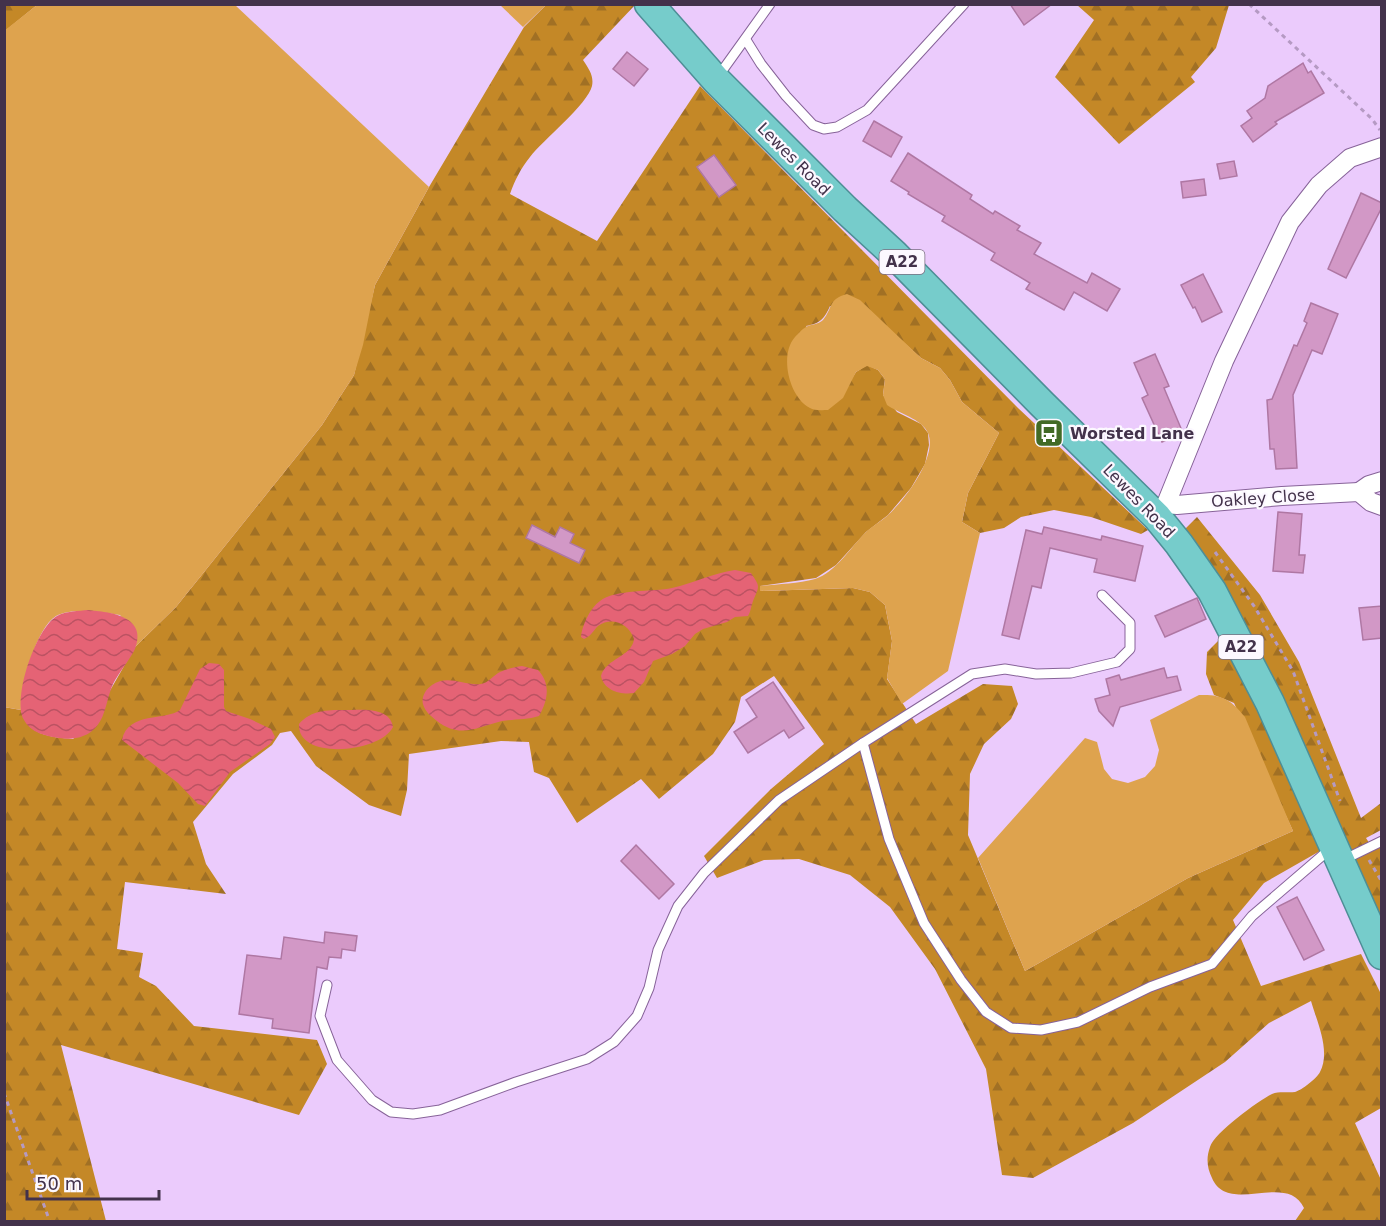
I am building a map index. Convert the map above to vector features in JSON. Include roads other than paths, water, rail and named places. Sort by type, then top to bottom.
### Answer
[{"type":"highway","name":"Lewes Road","points":[[648,4],[716,80],[828,193],[894,254],[1042,404],[1162,511],[1212,591],[1270,703],[1335,855],[1382,955]]},
{"type":"street","points":[[1162,511],[1224,361],[1290,222],[1319,185],[1350,158],[1382,147]]},
{"type":"street","name":"Oakley Close","points":[[1162,511],[1177,505],[1359,492],[1369,485],[1382,481]]},
{"type":"street","points":[[1359,492],[1371,502],[1382,506]]},
{"type":"lane","points":[[716,80],[770,4]]},
{"type":"lane","points":[[746,40],[786,96],[813,125],[824,129],[837,127],[867,110],[964,4]]},
{"type":"lane","points":[[327,985],[320,1016],[337,1060],[372,1100],[391,1112],[413,1114],[440,1110],[587,1059],[614,1042],[637,1016],[649,988],[658,950],[678,906],[704,873],[779,800],[863,742],[972,674],[1005,669],[1036,674],[1071,673],[1117,662],[1130,649],[1130,623],[1102,595]]},
{"type":"lane","points":[[863,742],[889,839],[924,922],[961,980],[986,1012],[1011,1028],[1041,1030],[1078,1022],[1150,987],[1212,964],[1252,916],[1292,880],[1335,855],[1382,841]]},
{"type":"water","points":[[735,570],[751,573],[757,584],[758,589],[748,616],[735,617],[727,622],[703,629],[695,634],[685,646],[653,661],[644,682],[634,693],[614,691],[606,685],[601,676],[604,670],[629,650],[634,639],[628,629],[614,622],[603,623],[586,638],[581,637],[587,618],[596,604],[615,594],[672,588]]},
{"type":"water","points":[[88,610],[106,612],[125,618],[132,623],[138,638],[135,649],[113,684],[102,717],[93,730],[84,736],[69,739],[39,733],[27,724],[21,710],[24,681],[34,648],[41,634],[57,616],[68,612]]},
{"type":"water","points":[[209,663],[219,664],[224,670],[224,707],[226,711],[271,729],[275,737],[270,744],[230,772],[205,806],[198,804],[178,783],[122,740],[126,731],[139,721],[180,710],[200,669]]},
{"type":"water","points":[[522,666],[538,670],[545,681],[546,698],[539,716],[461,730],[445,726],[430,716],[424,707],[424,693],[438,682],[450,680],[481,684],[500,672]]},
{"type":"water","points":[[366,710],[386,715],[393,727],[385,736],[373,743],[340,749],[324,748],[311,744],[302,736],[299,724],[314,713]]},
{"type":"place","name":"Worsted Lane","points":[[1049,433]]}]
